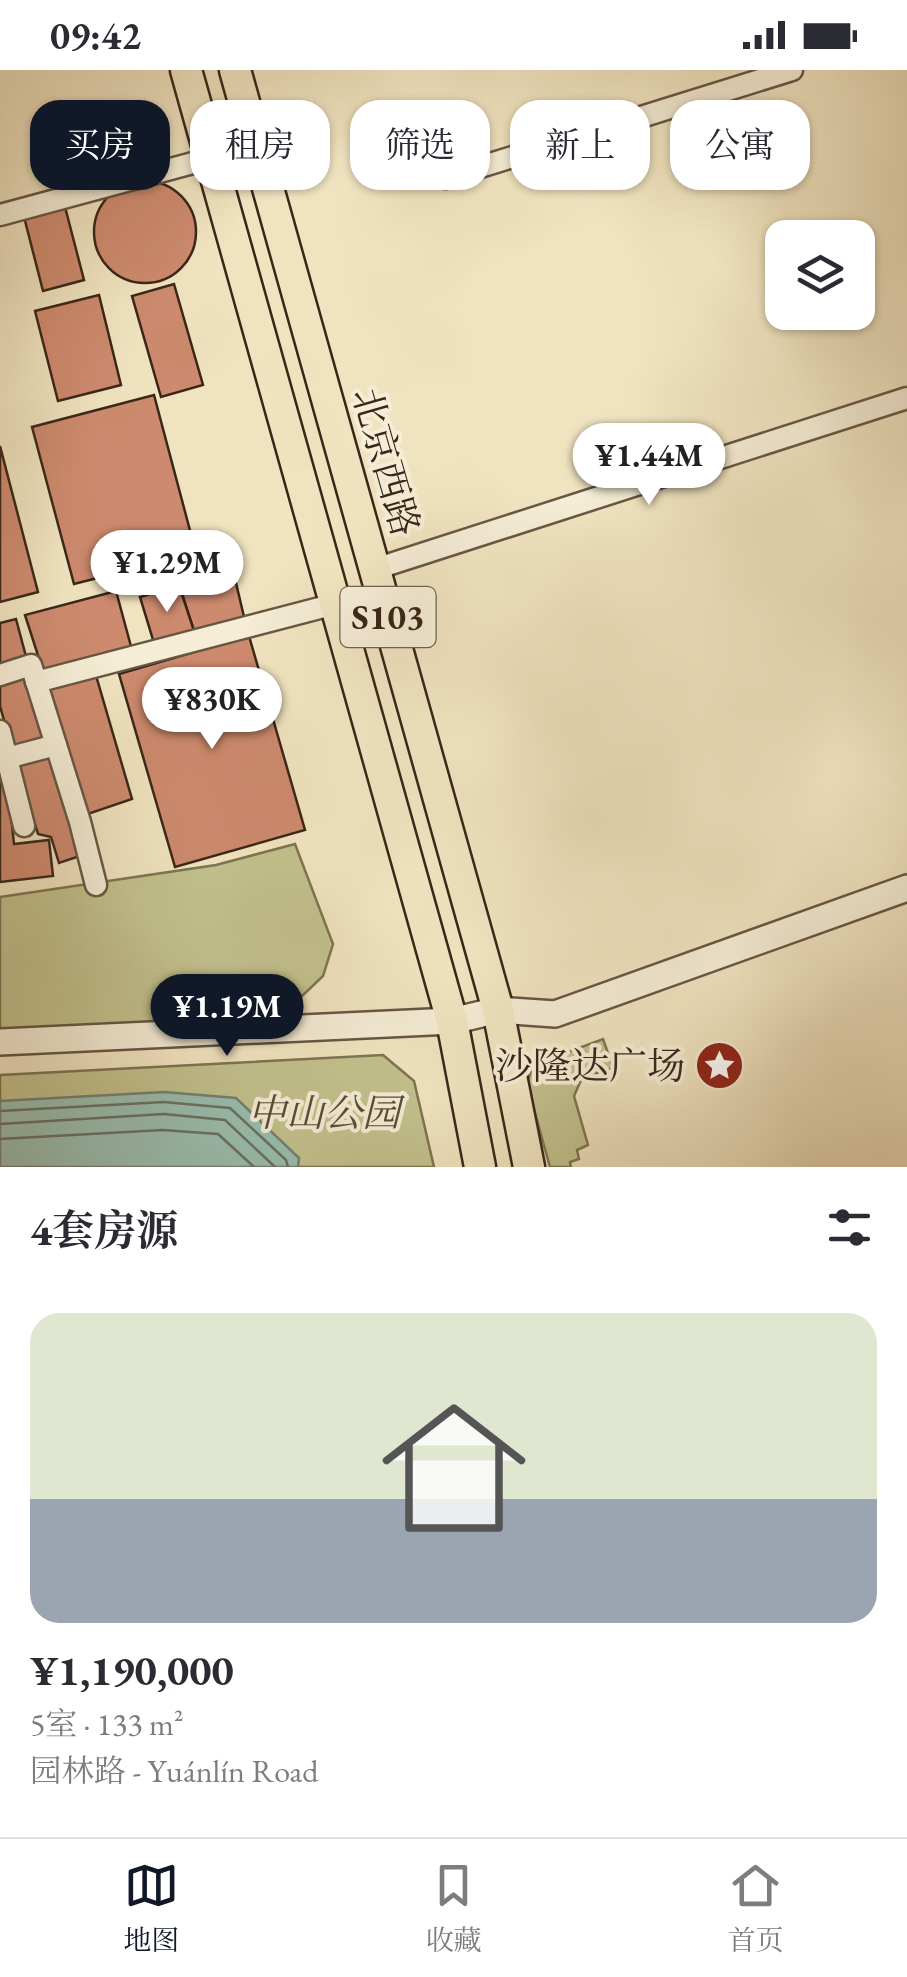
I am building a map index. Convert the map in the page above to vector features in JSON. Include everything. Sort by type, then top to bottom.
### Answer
[{"type":"main road","name":"S103","points":[[186,70],[194,100]]},
{"type":"main road","name":"北京西路","points":[[234,70],[243,100]]},
{"type":"main road","name":"S103","points":[[219,190],[452,1021],[480,1167]]},
{"type":"main road","name":"北京西路","points":[[268,190],[498,1010],[529,1167]]},
{"type":"street","points":[[490,164],[792,70]]},
{"type":"street","points":[[0,215],[190,163]]},
{"type":"street","points":[[375,569],[907,398]]},
{"type":"street","points":[[36,682],[335,604]]},
{"type":"street","points":[[0,675],[31,665],[96,885]]},
{"type":"street","points":[[0,731],[24,826]]},
{"type":"street","points":[[7,758],[56,745]]},
{"type":"street","points":[[0,1042],[452,1021],[498,1010],[555,1014],[907,888]]},
{"type":"green space","points":[[295,844],[333,944],[323,976],[299,999],[254,1020],[0,1034],[0,897],[216,865]]},
{"type":"green space","points":[[603,1039],[613,1068],[582,1078],[574,1096],[588,1145],[577,1150],[579,1159],[570,1162],[571,1167],[550,1167],[527,1084],[531,1071],[538,1063]]},
{"type":"green space","name":"中山公园","points":[[383,1055],[414,1081],[434,1167],[0,1167],[0,1075]]},
{"type":"water","points":[[164,1092],[236,1098],[299,1158],[298,1167],[0,1167],[0,1101]]},
{"type":"building","points":[[170,187],[188,203],[195,222],[195,242],[188,261],[174,275],[155,282],[135,282],[116,275],[102,261],[95,242],[98,212],[115,190]]},
{"type":"building","points":[[64,203],[84,280],[43,291],[23,213]]},
{"type":"building","points":[[174,284],[203,385],[161,397],[132,296]]},
{"type":"building","points":[[99,295],[121,385],[58,401],[35,311]]},
{"type":"building","points":[[154,395],[196,553],[74,584],[32,427]]},
{"type":"building","points":[[0,446],[38,592],[0,602]]},
{"type":"building","points":[[232,566],[245,621],[195,634],[179,585]]},
{"type":"building","points":[[179,585],[195,634],[154,643],[140,597]]},
{"type":"building","points":[[116,591],[132,650],[43,671],[25,615]]},
{"type":"building","points":[[16,619],[48,739],[12,749],[0,706],[0,623]]},
{"type":"building","points":[[249,636],[305,830],[175,867],[119,674]]},
{"type":"building","points":[[95,672],[132,799],[85,815],[46,684]]},
{"type":"building","points":[[47,748],[80,856],[59,863],[51,837],[38,834],[14,758]]},
{"type":"building","points":[[0,756],[5,756],[14,844],[49,840],[53,876],[0,882]]},
{"type":"place","name":"沙隆达广场","points":[[720,1066]]}]
